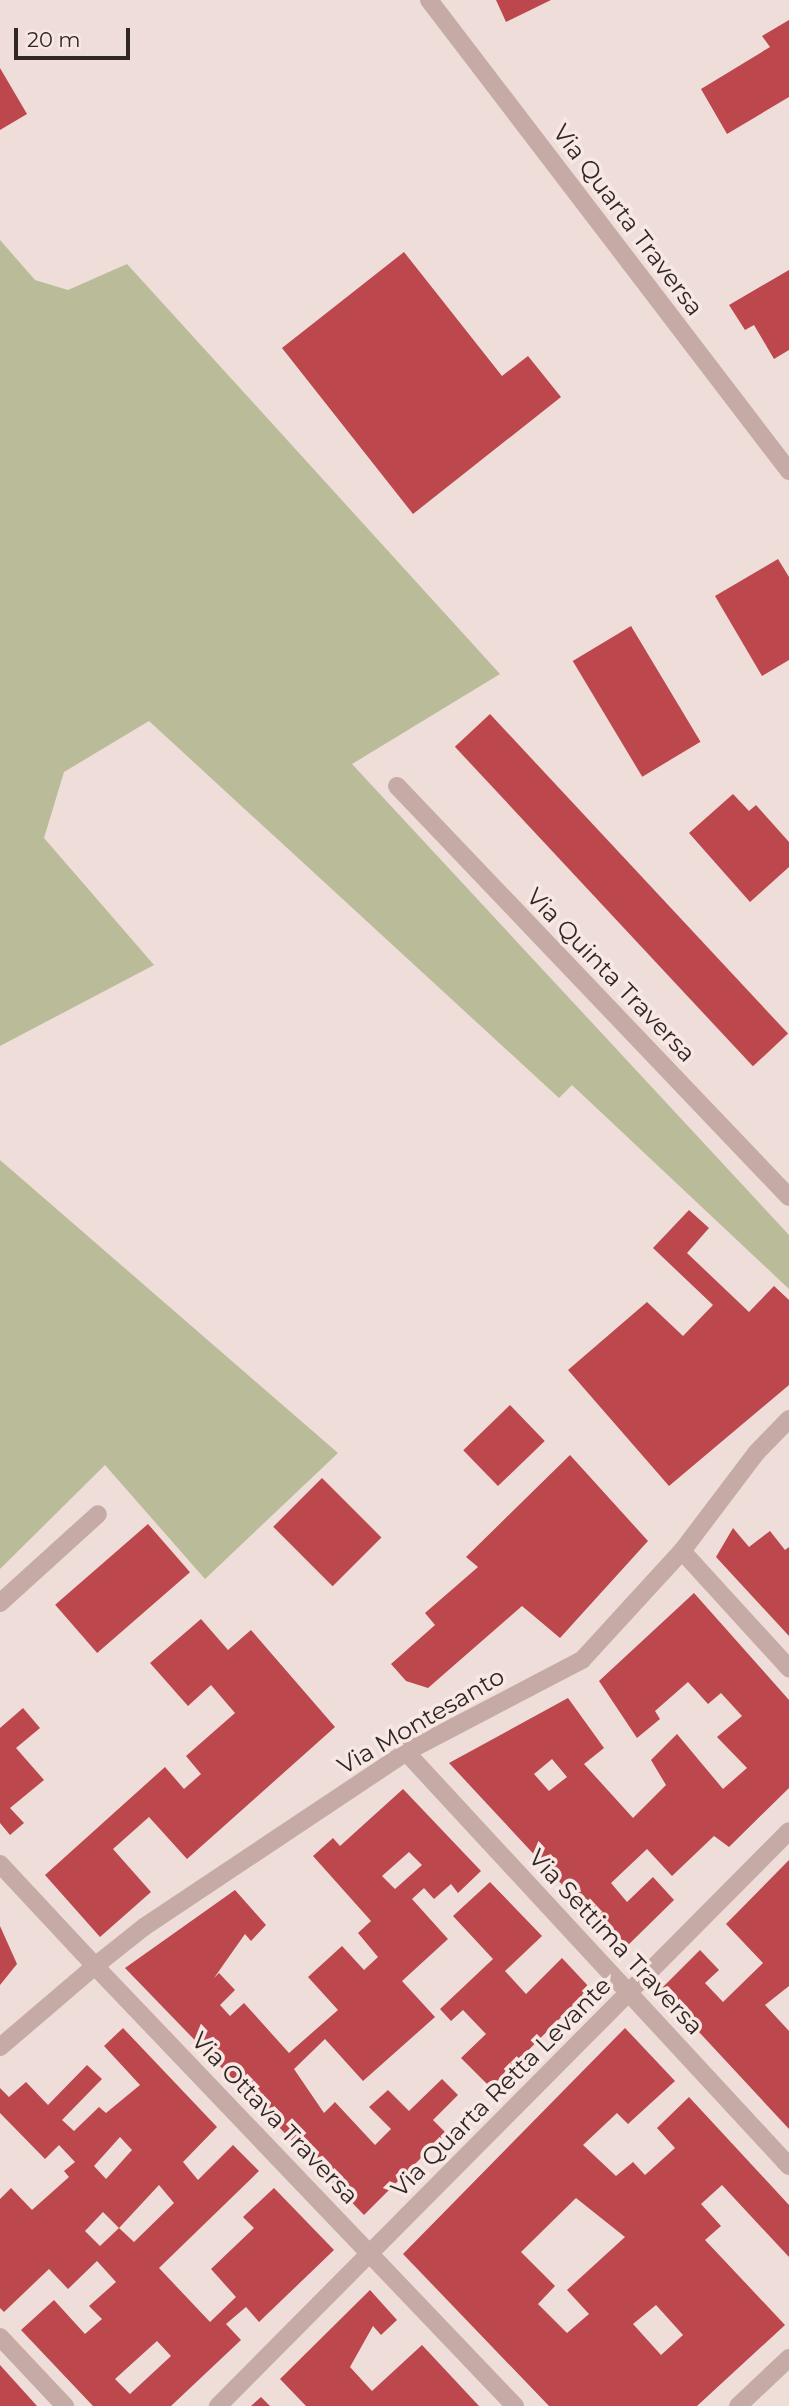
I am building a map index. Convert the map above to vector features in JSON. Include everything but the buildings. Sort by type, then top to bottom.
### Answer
[{"type":"street","name":"Via Quarta Traversa","points":[[429,0],[789,471]]},
{"type":"street","name":"Via Quinta Traversa","points":[[397,786],[789,1197]]},
{"type":"street","name":"Via Montesanto","points":[[0,2046],[144,1927],[406,1752],[582,1660],[682,1551],[757,1452],[789,1419]]},
{"type":"street","points":[[0,1603],[98,1514]]},
{"type":"street","points":[[682,1551],[789,1668]]},
{"type":"street","name":"Via Settima Traversa","points":[[406,1752],[789,2166]]},
{"type":"street","name":"Via Quarta Retta Levante","points":[[218,2406],[789,1831]]},
{"type":"street","name":"Via Ottava Traversa","points":[[0,1864],[515,2406]]},
{"type":"street","points":[[0,2337],[65,2406]]},
{"type":"street","points":[[738,2406],[789,2358]]},
{"type":"green space","points":[[0,240],[35,280],[68,290],[127,264],[500,674],[352,764],[789,1235],[789,1289],[572,1085],[559,1098],[149,721],[64,772],[44,838],[154,965],[0,1046]]},
{"type":"green space","points":[[0,1160],[338,1453],[205,1579],[105,1465],[0,1569]]}]
